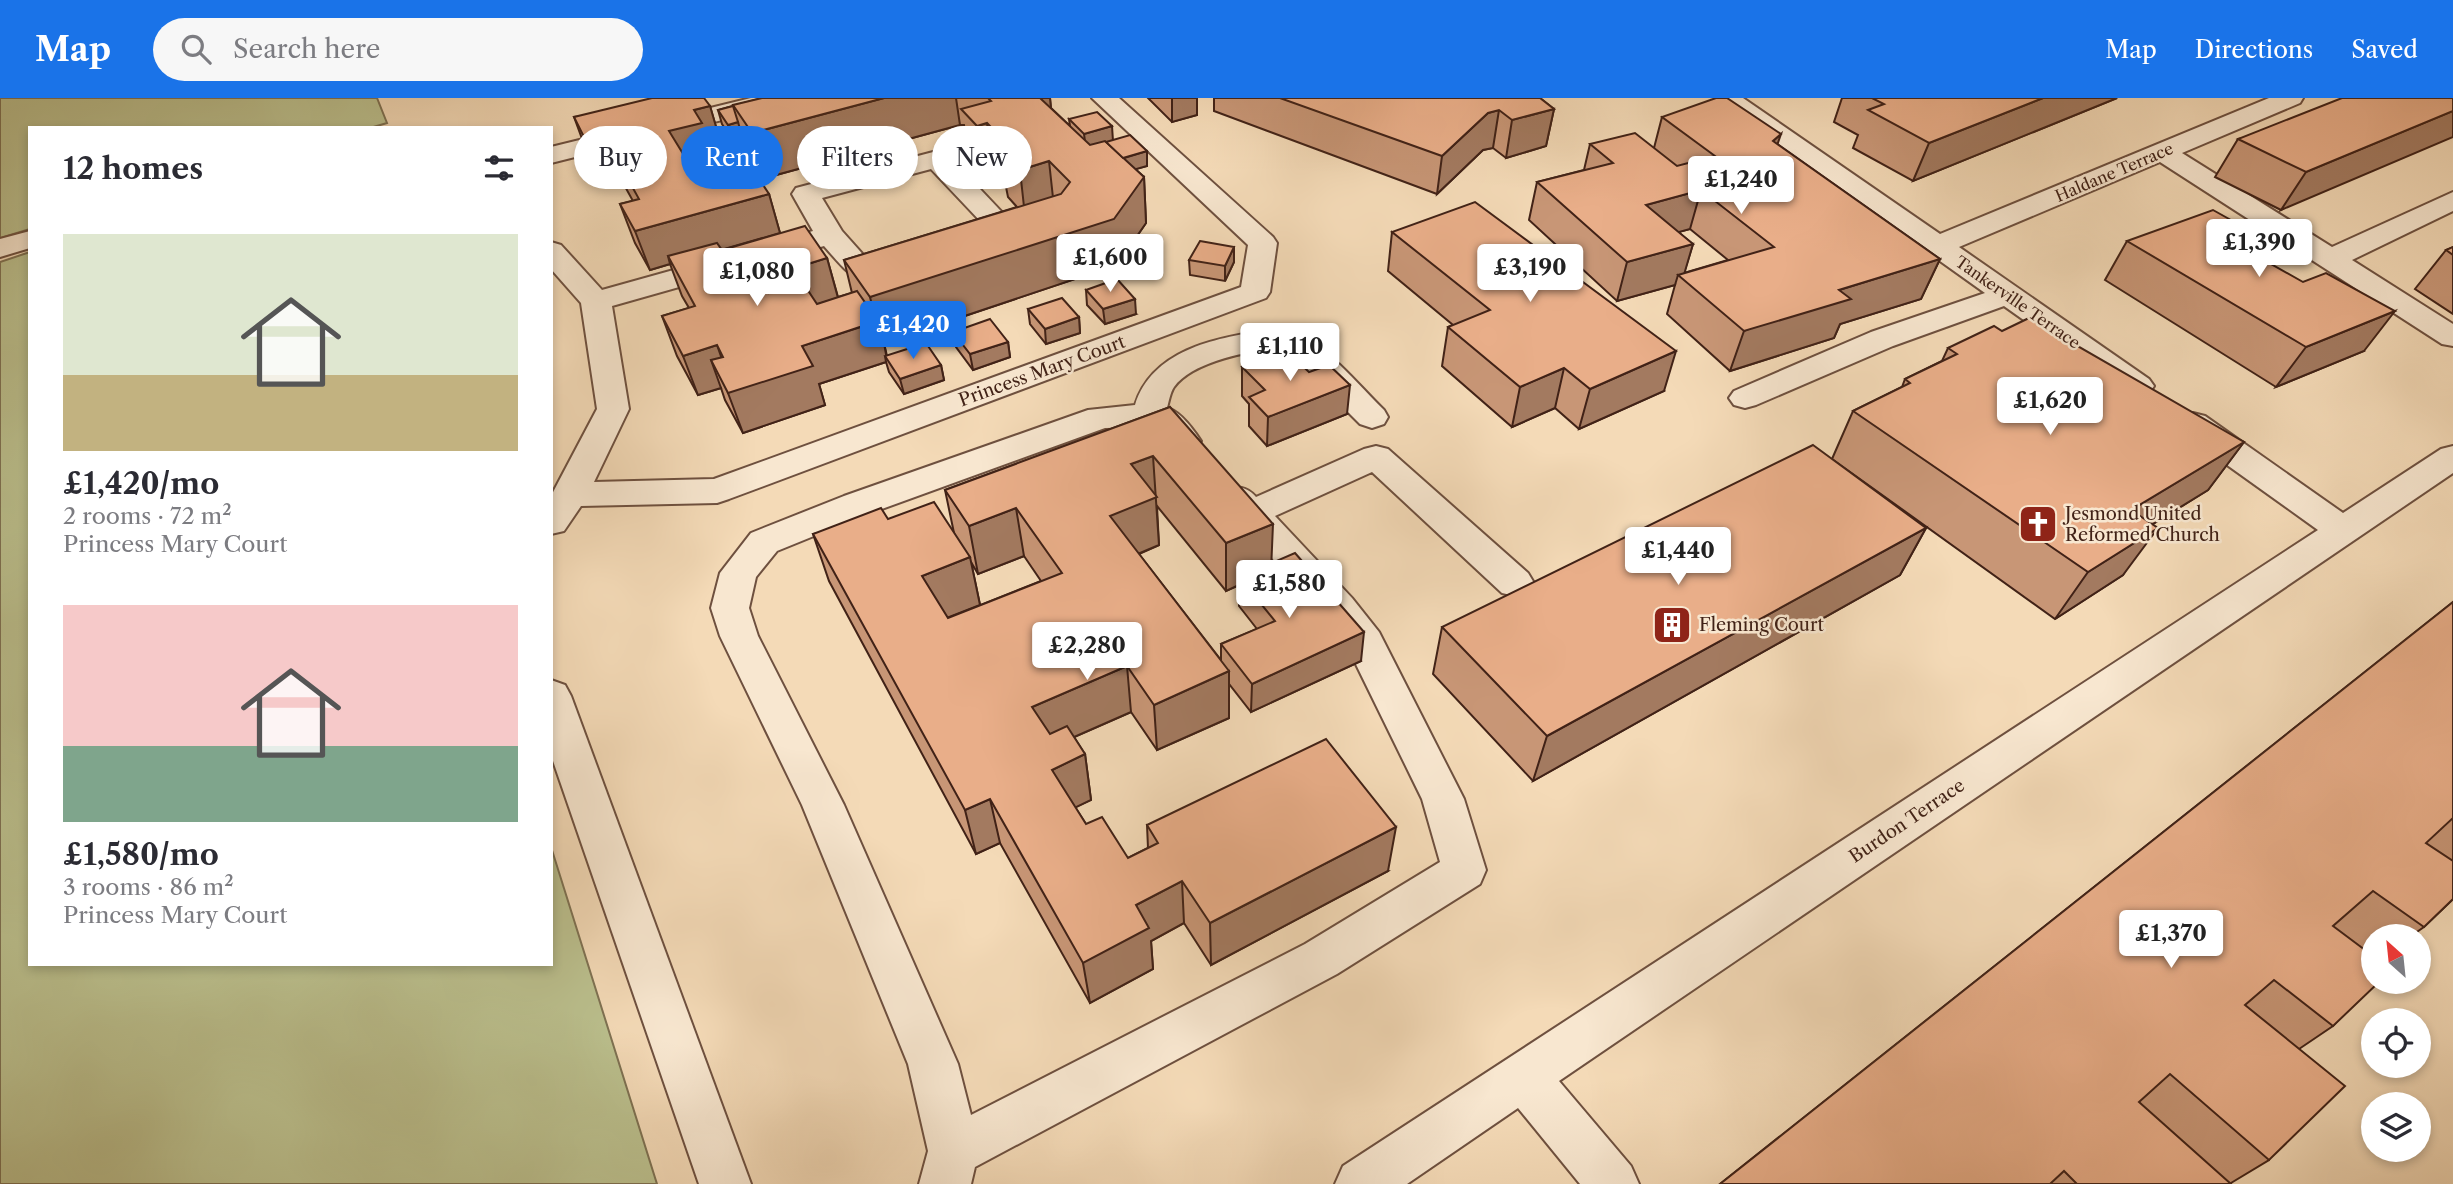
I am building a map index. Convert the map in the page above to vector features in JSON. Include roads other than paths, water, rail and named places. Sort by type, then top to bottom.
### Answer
[{"type":"street","points":[[553,155],[781,98]]},
{"type":"street","name":"Princess Mary Court","points":[[561,508],[717,491],[1255,292],[1263,243],[1104,98]]},
{"type":"street","name":"Haldane Terrace","points":[[1937,246],[2291,98]]},
{"type":"street","name":"Tankerville Terrace","points":[[1745,101],[1937,246],[2343,530]]},
{"type":"street","points":[[2162,152],[2453,337]]},
{"type":"street","points":[[937,159],[1001,226],[861,270],[830,235],[806,194],[937,159]]},
{"type":"street","points":[[2331,259],[2453,200]]},
{"type":"street","points":[[553,253],[596,301],[830,235]]},
{"type":"street","points":[[0,248],[28,240]]},
{"type":"street","points":[[1745,398],[1882,339],[2008,295]]},
{"type":"street","name":"Princess Mary Court","points":[[561,508],[613,409],[596,301]]},
{"type":"street","points":[[1148,416],[1154,392],[1168,374],[1193,360],[1232,347],[1260,340],[1278,340],[1295,345],[1372,417]]},
{"type":"street","points":[[1148,416],[1162,417],[1339,608],[1365,642],[1443,799],[1464,870],[1321,959],[950,1168],[933,1064],[823,805],[739,636],[730,608],[738,573],[764,542],[856,505],[1100,418],[1148,416]]},
{"type":"street","points":[[1251,513],[1376,457],[1516,583]]},
{"type":"street","name":"Burdon Terrace","points":[[1361,1184],[2453,457]]},
{"type":"street","points":[[553,702],[725,1184]]},
{"type":"street","points":[[1523,1076],[1613,1184]]},
{"type":"place","name":"Jesmond United Reformed Church","points":[[2038,524]]},
{"type":"place","name":"Fleming Court","points":[[1672,625]]}]
